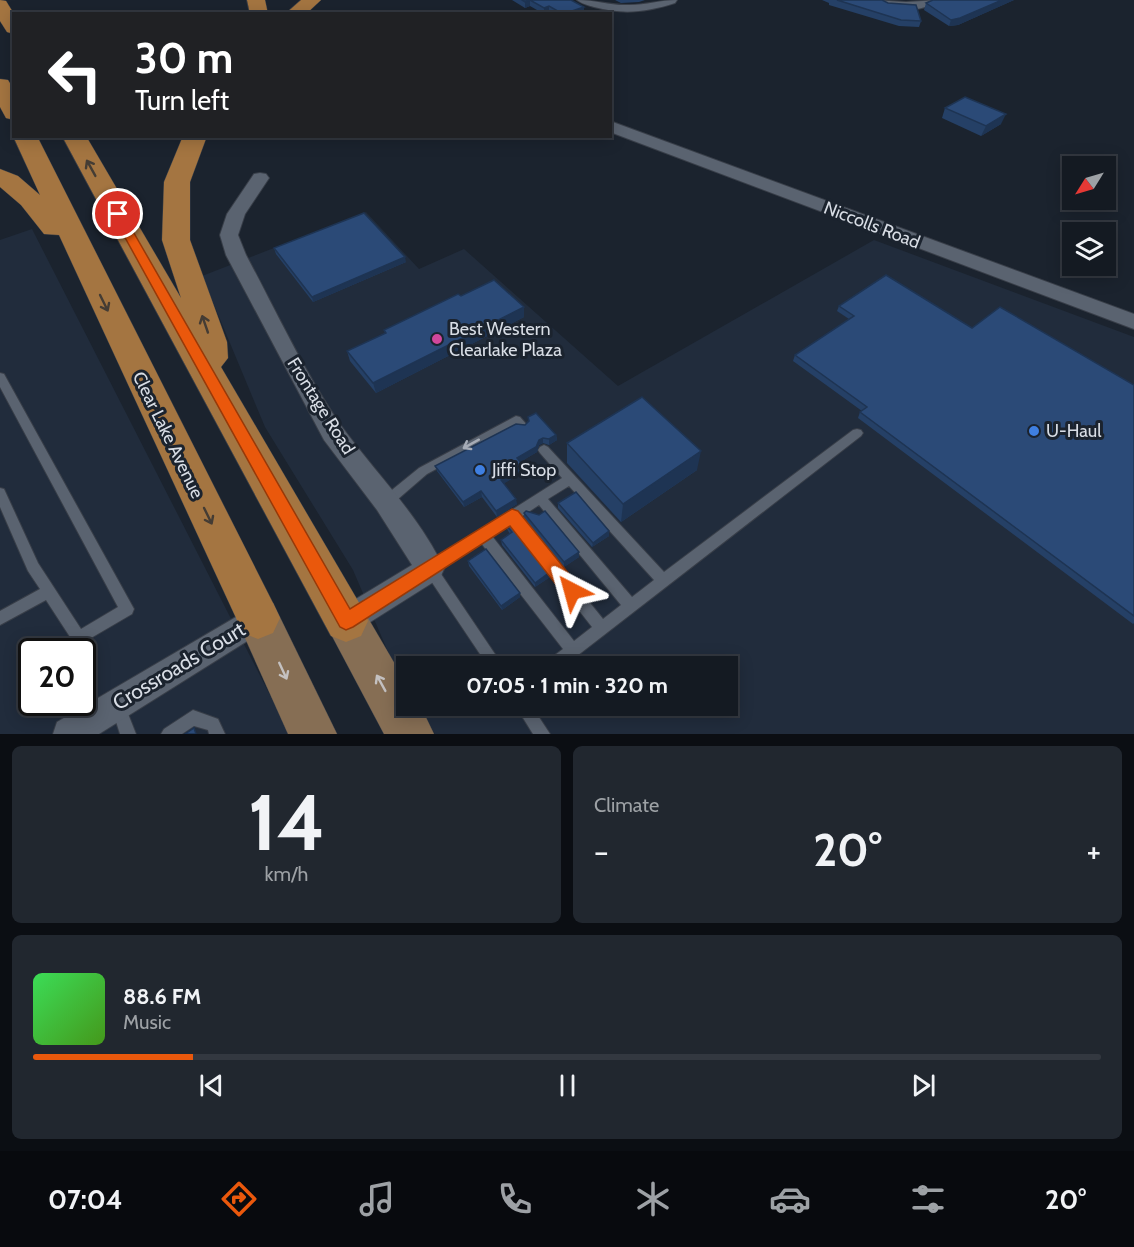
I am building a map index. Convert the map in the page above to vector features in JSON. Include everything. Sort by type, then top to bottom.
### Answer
[{"type":"highway","points":[[297,12],[312,0]]},
{"type":"highway","points":[[0,85],[12,109]]},
{"type":"highway","name":"Clear Lake Avenue","points":[[25,138],[258,618]]},
{"type":"highway","points":[[75,138],[346,621]]},
{"type":"highway","points":[[194,138],[177,182],[176,240],[211,342],[212,381]]},
{"type":"highway","points":[[0,177],[15,184],[28,196],[87,269]]},
{"type":"main road","name":"Clear Lake Avenue","points":[[258,618],[313,734]]},
{"type":"main road","points":[[346,621],[410,734]]},
{"type":"street","points":[[583,0],[611,9],[632,11],[671,0]]},
{"type":"street","points":[[878,0],[905,7],[933,0]]},
{"type":"street","name":"Niccolls Road","points":[[612,127],[1134,322]]},
{"type":"street","name":"Frontage Road","points":[[260,178],[236,214],[229,235],[236,255],[333,433],[386,502],[430,569]]},
{"type":"street","points":[[346,621],[430,569]]},
{"type":"street","name":"Crossroads Court","points":[[69,734],[258,618]]},
{"type":"lane","points":[[0,377],[128,609],[79,638],[33,567],[0,493]]},
{"type":"lane","points":[[386,502],[423,471],[516,420],[521,425]]},
{"type":"lane","points":[[564,656],[857,433]]},
{"type":"lane","points":[[544,450],[663,580]]},
{"type":"lane","points":[[489,656],[430,569],[570,479]]},
{"type":"lane","points":[[540,498],[630,605]]},
{"type":"lane","points":[[512,516],[602,628]]},
{"type":"lane","points":[[483,535],[572,650]]},
{"type":"lane","points":[[0,618],[49,591]]},
{"type":"lane","points":[[117,703],[128,734]]},
{"type":"lane","points":[[530,716],[542,734]]},
{"type":"lane","points":[[169,734],[193,718],[213,724],[217,734]]},
{"type":"shaded area","points":[[366,212],[419,269],[464,249],[618,386],[874,240],[1134,337],[1134,734],[435,734],[424,716],[738,716],[738,656],[396,656],[396,667],[353,570],[265,427],[202,276]]},
{"type":"shaded area","points":[[32,229],[288,734],[0,734],[0,240]]},
{"type":"building","points":[[530,0],[571,0],[584,7],[569,12],[560,12],[549,6],[544,8]]},
{"type":"building","points":[[837,0],[882,0],[888,3],[916,5],[921,21],[901,20]]},
{"type":"building","points":[[933,0],[1002,0],[951,20],[926,3]]},
{"type":"building","points":[[965,97],[1006,114],[986,126],[945,108]]},
{"type":"building","points":[[364,213],[405,257],[312,297],[274,248]]},
{"type":"building","points":[[886,275],[972,328],[1000,307],[1134,385],[1134,616],[860,412],[867,407],[795,355],[854,316],[839,306]]},
{"type":"building","points":[[494,280],[524,307],[373,383],[347,351],[386,333],[384,330],[458,294],[461,296]]},
{"type":"building","points":[[642,397],[701,451],[623,504],[567,443]]},
{"type":"building","points":[[536,413],[556,435],[549,439],[539,440],[536,447],[517,458],[524,466],[501,480],[516,499],[496,511],[481,491],[463,502],[435,466],[516,424],[525,425],[529,421],[528,417]]},
{"type":"building","points":[[576,492],[609,531],[593,543],[558,503]]},
{"type":"building","points":[[526,511],[539,515],[545,511],[579,552],[564,562],[524,513]]},
{"type":"building","points":[[510,522],[550,572],[535,583],[501,540],[512,532],[506,525]]},
{"type":"building","points":[[486,549],[520,593],[501,606],[468,561]]},
{"type":"building","points":[[194,728],[196,734],[185,734]]},
{"type":"place","name":"Best Western Clearlake Plaza","points":[[437,339]]},
{"type":"place","name":"U-Haul","points":[[1034,431]]},
{"type":"place","name":"Jiffi Stop","points":[[480,470]]},
{"type":"route","points":[[118,214],[346,621],[512,516],[572,591]]}]
